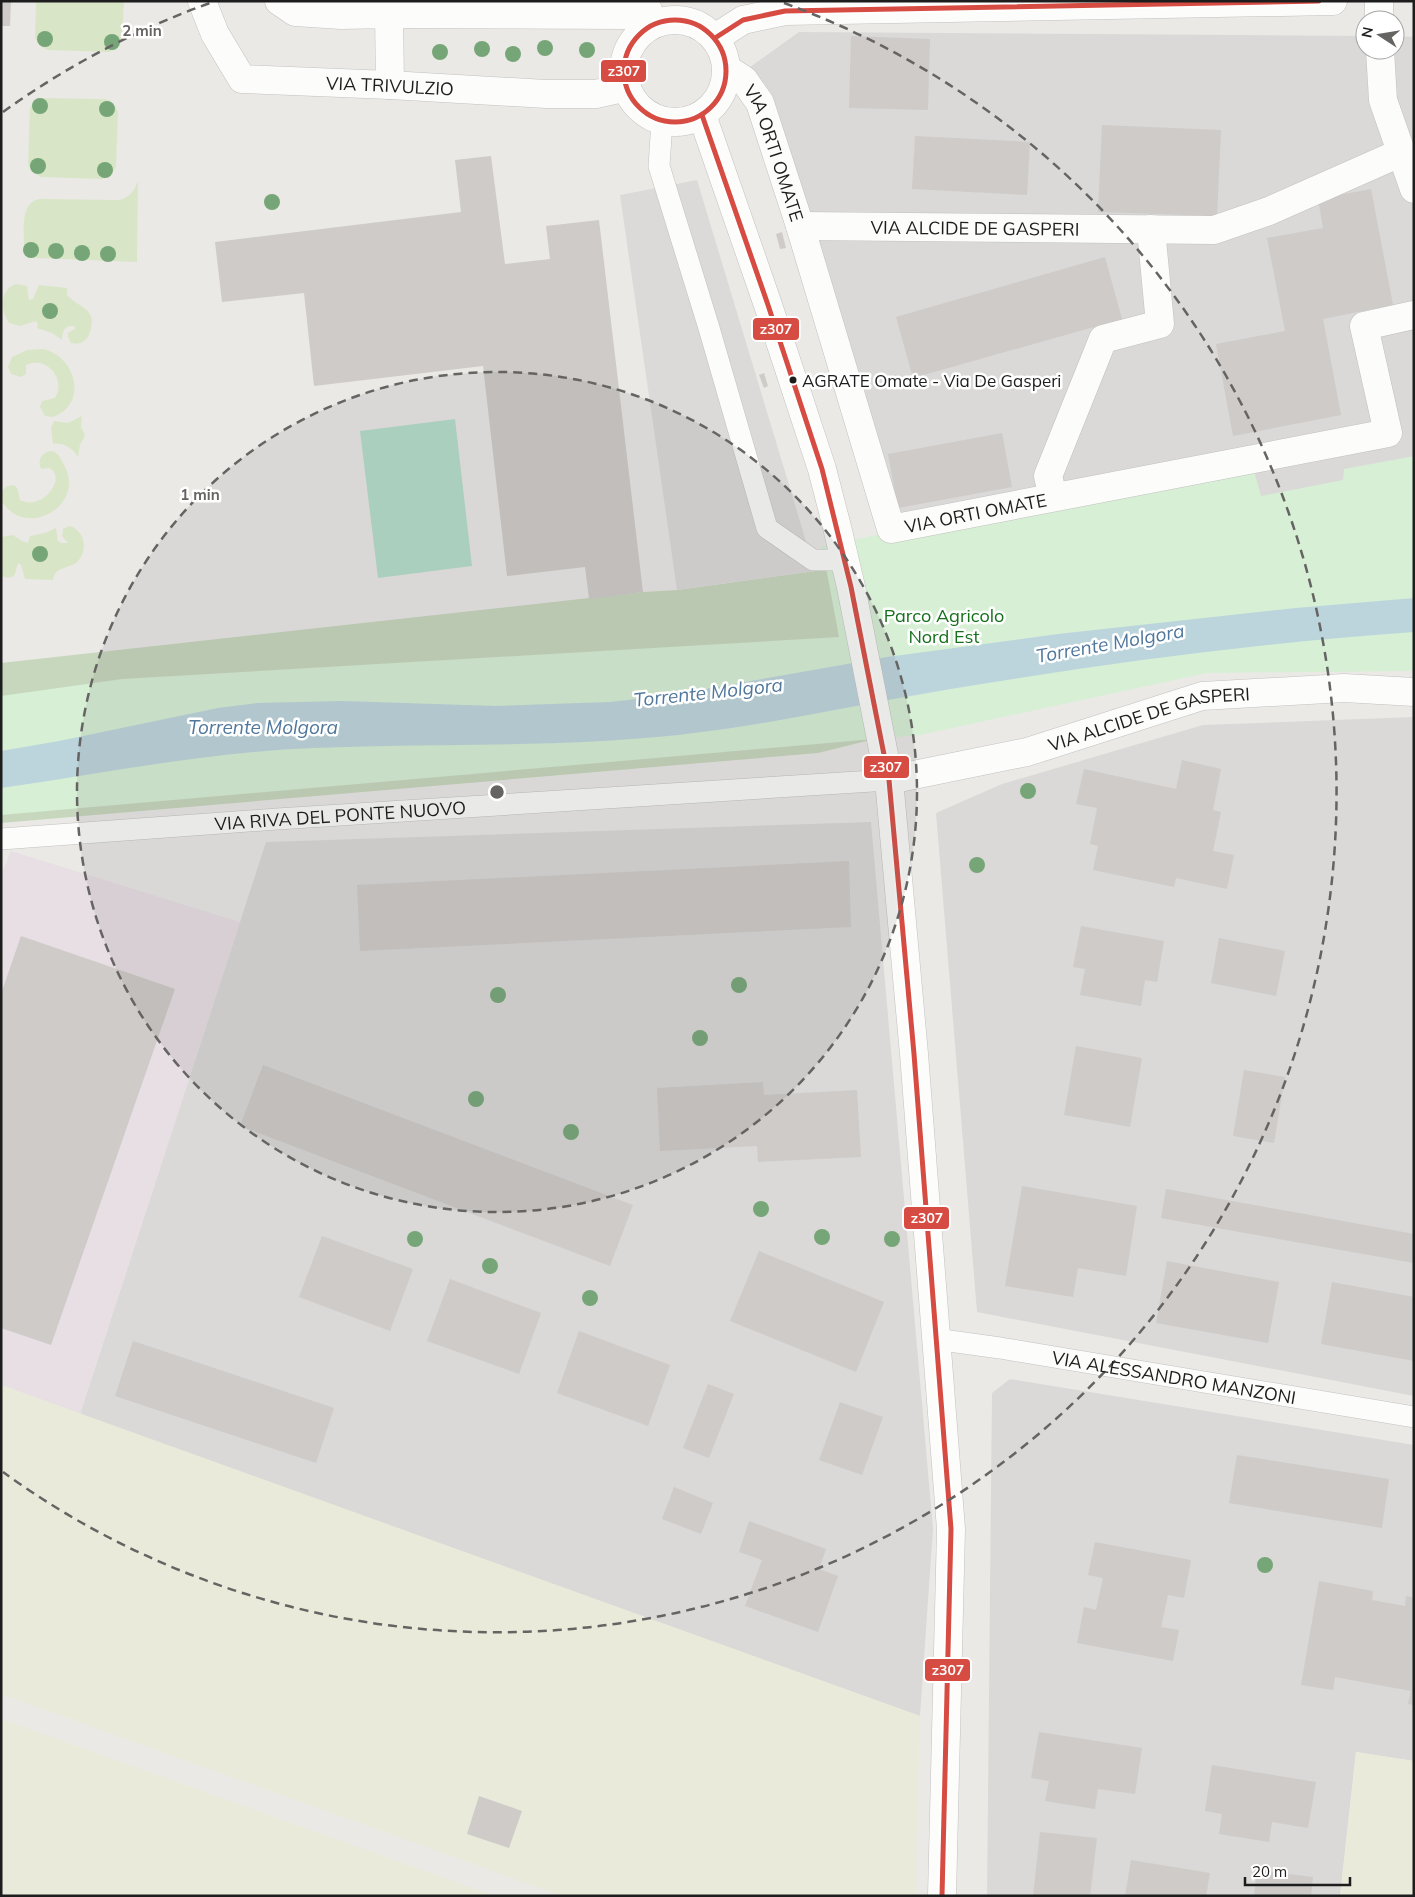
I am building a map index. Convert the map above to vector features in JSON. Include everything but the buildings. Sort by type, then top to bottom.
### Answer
[{"type":"street","name":"VIA TRIVULZIO","points":[[202,1],[215,34],[242,79],[546,94],[596,94],[626,87]]},
{"type":"street","points":[[279,1],[295,12],[340,16],[389,14],[632,15],[649,12],[668,19],[686,20],[702,26],[715,38],[724,53],[727,69],[725,86],[720,96],[702,115],[690,120],[674,123],[662,121],[643,111],[632,99],[626,87],[624,66],[628,49],[638,35],[649,12]]},
{"type":"street","points":[[715,38],[743,20],[785,11],[1333,1]]},
{"type":"street","points":[[389,14],[390,85]]},
{"type":"street","points":[[1381,60],[1383,100],[1414,189]]},
{"type":"street","name":"VIA ORTI OMATE","points":[[727,69],[744,80],[760,103],[800,226],[891,529],[1388,433],[1364,326],[1414,315]]},
{"type":"street","points":[[702,115],[822,469],[851,587],[889,780],[914,1054],[951,1529],[942,1896]]},
{"type":"street","name":"VIA ALCIDE DE GASPERI","points":[[800,226],[1214,230],[1269,211],[1400,153]]},
{"type":"street","points":[[1053,498],[1048,476],[1103,339],[1160,324],[1151,229]]},
{"type":"street","name":"VIA ALCIDE DE GASPERI","points":[[889,780],[1027,752],[1202,696],[1344,688],[1414,692]]},
{"type":"lane","points":[[662,121],[659,166],[709,328],[767,528],[813,560],[845,560]]},
{"type":"lane","name":"VIA RIVA DEL PONTE NUOVO","points":[[1,839],[277,818],[889,780]]},
{"type":"lane","name":"VIA ALESSANDRO MANZONI","points":[[935,1339],[1000,1348],[1414,1417]]},
{"type":"shaded area","points":[[799,32],[1355,36],[1355,60],[1405,60],[1405,37],[1414,37],[1414,513],[903,562],[746,70]]},
{"type":"shaded area","points":[[697,180],[815,571],[677,590],[620,195]]},
{"type":"shaded area","points":[[1414,717],[1414,1396],[977,1312],[936,813],[1002,784],[1203,725]]},
{"type":"shaded area","points":[[871,822],[933,1529],[920,1716],[80,1414],[266,842]]},
{"type":"shaded area","points":[[11,851],[240,922],[80,1414],[1,1385],[1,875]]},
{"type":"shaded area","points":[[1010,1379],[1414,1445],[1414,1761],[1356,1752],[1340,1896],[987,1896],[992,1393]]},
{"type":"green space","points":[[36,1],[124,1],[122,39],[116,49],[109,52],[48,50],[43,48],[35,37]]},
{"type":"green space","points":[[41,98],[103,99],[110,101],[114,105],[118,112],[116,167],[110,176],[103,179],[41,177],[32,172],[28,165],[30,108],[33,103]]},
{"type":"green space","points":[[138,181],[137,262],[36,258],[28,254],[24,246],[24,218],[29,205],[34,201],[40,199],[119,200],[131,194]]},
{"type":"green space","points":[[16,284],[27,286],[29,300],[33,299],[39,285],[67,288],[67,295],[89,312],[91,316],[92,321],[89,335],[84,341],[74,344],[71,343],[68,337],[68,333],[76,328],[73,326],[67,327],[64,330],[62,340],[52,333],[37,328],[38,324],[36,321],[20,326],[9,323],[4,312],[3,300],[7,290]]},
{"type":"green space","points":[[43,349],[54,353],[64,361],[74,381],[74,392],[71,402],[64,411],[53,417],[45,416],[40,407],[42,401],[55,398],[58,391],[58,383],[52,371],[41,363],[33,363],[26,365],[26,374],[21,377],[11,374],[8,367],[12,357],[27,350]]},
{"type":"green space","points":[[82,416],[81,427],[85,435],[80,445],[78,457],[67,446],[53,444],[51,428],[54,421],[68,423]]},
{"type":"green space","points":[[455,419],[472,566],[378,578],[360,431]]},
{"type":"green space","points":[[52,451],[61,458],[69,479],[67,493],[61,504],[50,513],[38,518],[25,518],[12,512],[1,500],[2,491],[7,486],[14,485],[18,490],[20,500],[28,502],[36,502],[43,498],[53,487],[55,475],[52,470],[48,468],[41,469],[40,466],[40,459],[43,454]]},
{"type":"green space","name":"Parco Agricolo Nord Est","points":[[1414,456],[1414,671],[1207,673],[920,735],[1,815],[1,696],[122,679],[839,637],[822,546],[1251,460],[1261,496],[1343,480],[1344,469]]},
{"type":"green space","points":[[70,526],[79,532],[82,537],[84,542],[83,552],[77,562],[56,572],[53,580],[25,579],[21,565],[18,563],[13,577],[1,576],[1,537],[13,535],[28,543],[30,536],[45,533],[56,528],[58,541],[68,543],[62,536],[63,529]]},
{"type":"green space","name":"Parco Agricolo Nord Est","points":[[903,562],[1189,661],[818,753],[1,823],[1,663],[643,592],[677,590],[815,571]]},
{"type":"green space","points":[[1,1385],[920,1716],[915,1896],[562,1896],[1,1694]]},
{"type":"green space","points":[[1,1719],[495,1896],[1,1896]]},
{"type":"green space","points":[[1356,1752],[1414,1761],[1414,1896],[1340,1896]]},
{"type":"water","name":"Torrente Molgora","points":[[1414,598],[1414,632],[1237,648],[1120,663],[945,690],[712,731],[587,742],[274,750],[196,758],[1,788],[1,751],[218,708],[257,703],[343,701],[495,706],[610,702],[672,695],[887,657],[1058,634],[1296,608]]},
{"type":"transit line","name":"z307","points":[[715,38],[743,20],[785,11],[1319,1]]},
{"type":"transit line","name":"z307","points":[[675,20],[685,21],[704,28],[718,42],[725,61],[726,71],[725,81],[718,100],[704,114],[685,121],[675,122],[665,121],[646,114],[632,100],[625,81],[624,71],[625,61],[632,42],[646,28],[665,21],[675,20]]},
{"type":"transit line","name":"z307","points":[[702,115],[768,305],[822,469],[851,587],[889,780],[914,1054],[951,1529],[942,1896]]},
{"type":"place","name":"AGRATE Omate - Via De Gasperi","points":[[793,380]]}]
